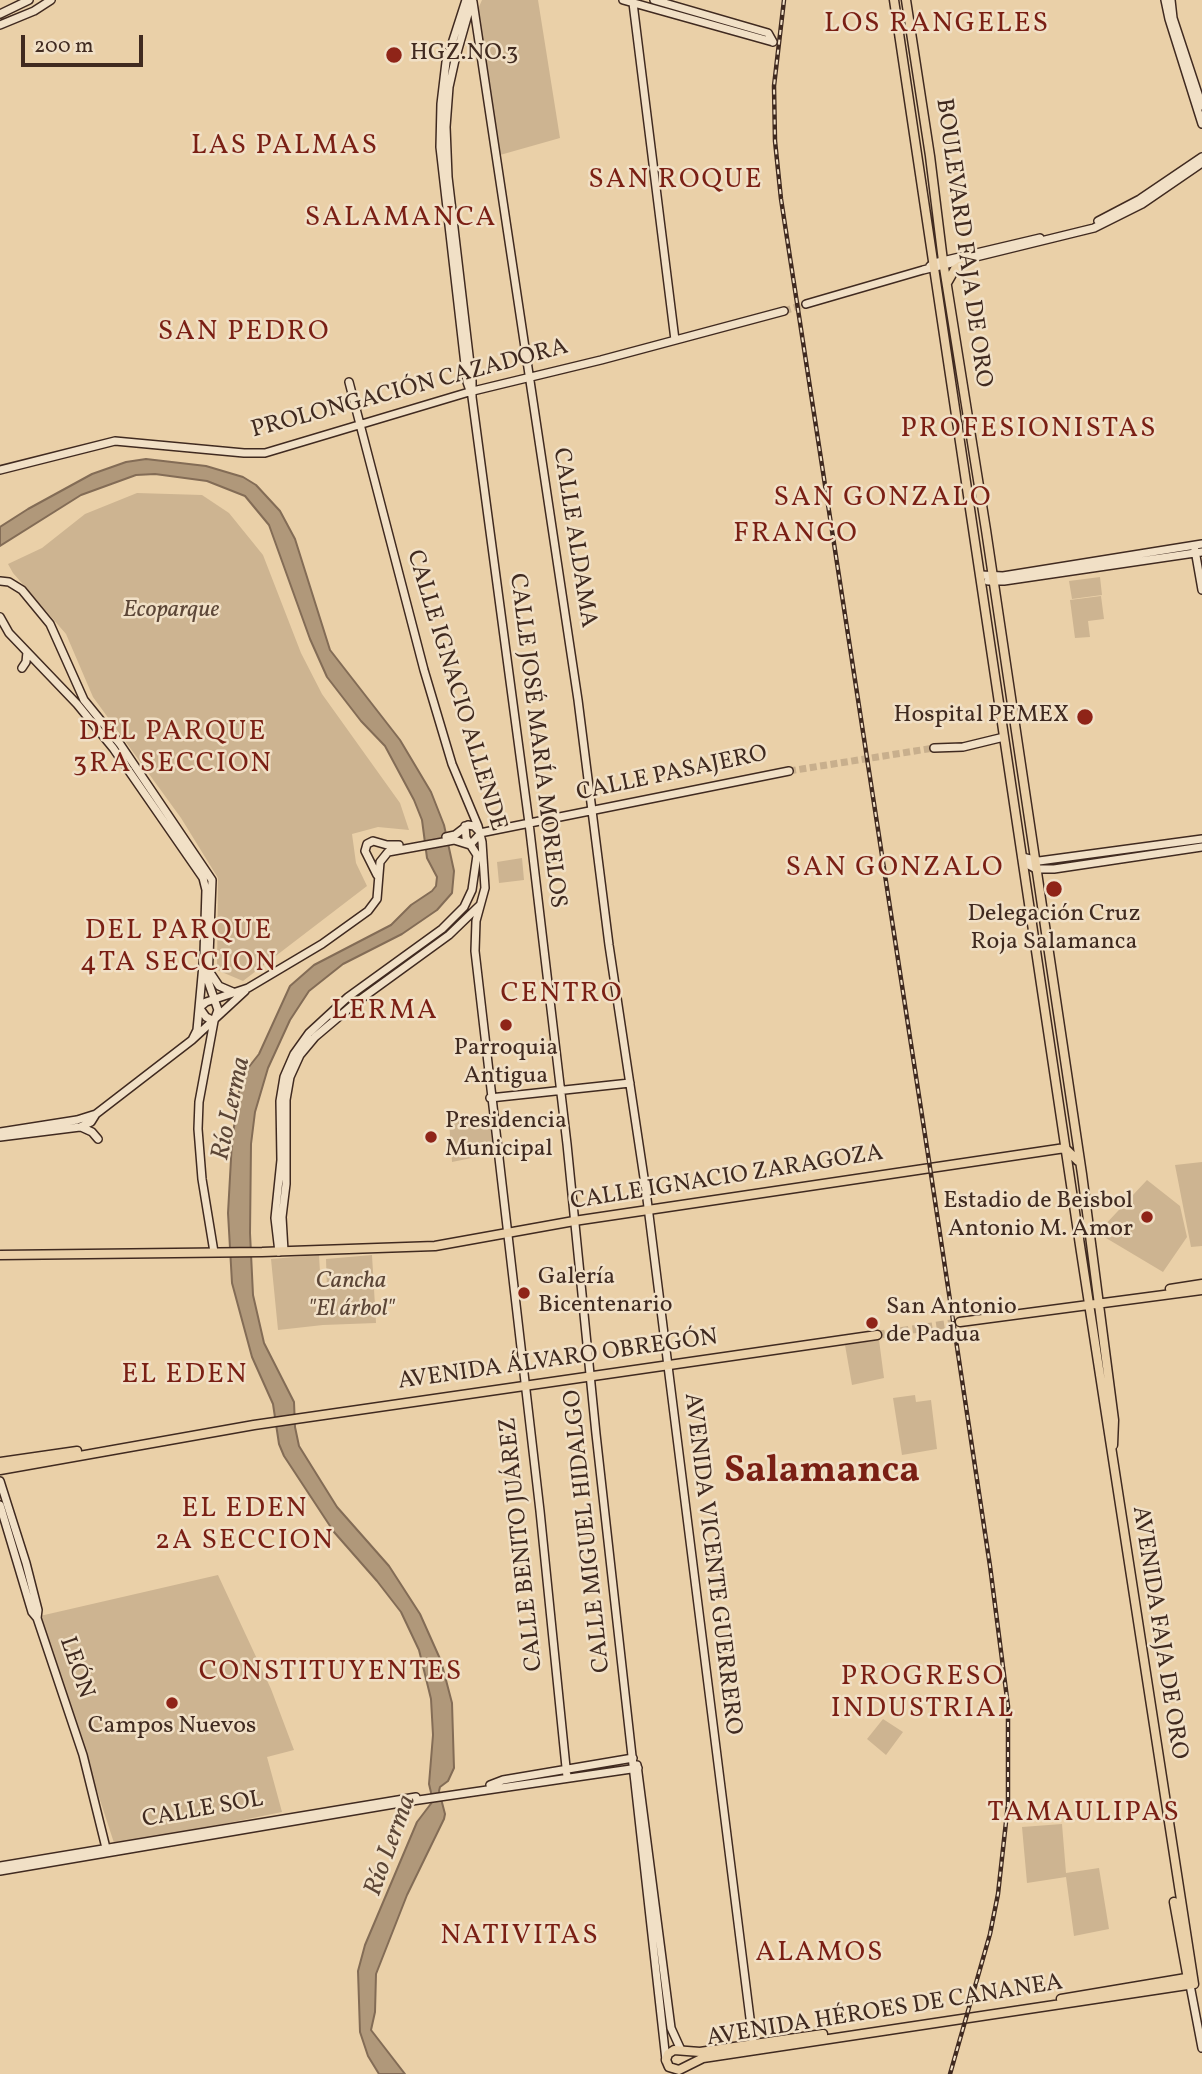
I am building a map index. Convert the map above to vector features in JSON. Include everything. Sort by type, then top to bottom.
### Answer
[{"type":"main road","name":"BOULEVARD FAJA DE ORO","points":[[894,0],[939,265],[1004,737],[1065,1148],[1093,1303]]},
{"type":"main road","name":"BOULEVARD FAJA DE ORO","points":[[906,0],[930,156],[939,265],[947,283],[976,466],[1082,1174],[1093,1303],[1111,1451]]},
{"type":"main road","points":[[947,283],[955,269],[969,260]]},
{"type":"main road","points":[[965,467],[976,466]]},
{"type":"main road","points":[[1001,715],[1011,701]]},
{"type":"main road","points":[[1004,737],[1012,739],[1017,745]]},
{"type":"main road","points":[[1013,795],[1018,800],[1025,799]]},
{"type":"main road","points":[[1029,904],[1041,902]]},
{"type":"main road","points":[[1065,1148],[1077,1158],[1082,1174]]},
{"type":"main road","name":"CALLE IGNACIO ZARAGOZA","points":[[0,1255],[262,1252],[435,1246],[574,1221],[1065,1148]]},
{"type":"main road","points":[[1178,1291],[1202,1284]]},
{"type":"main road","points":[[960,1322],[1178,1291],[1202,1290]]},
{"type":"main road","name":"AVENIDA ÁLVARO OBREGÓN","points":[[0,1470],[259,1424],[880,1334]]},
{"type":"main road","name":"AVENIDA ÁLVARO OBREGÓN","points":[[0,1462],[218,1428],[244,1427]]},
{"type":"main road","name":"AVENIDA FAJA DE ORO","points":[[1111,1451],[1191,1981]]},
{"type":"main road","name":"AVENIDA HÉROES DE CANANEA","points":[[753,2047],[703,2059],[684,2070],[672,2069],[666,2060],[671,2051],[700,2052],[753,2047],[1191,1981]]},
{"type":"main road","points":[[681,2050],[687,2057],[684,2070]]},
{"type":"main road","points":[[666,2060],[668,2074]]},
{"type":"street","points":[[0,25],[51,0]]},
{"type":"street","name":"CALLE JOSÉ MARÍA MORELOS","points":[[466,0],[446,62],[440,133],[444,194],[529,823],[561,1090]]},
{"type":"street","name":"CALLE JOSÉ MARÍA MORELOS","points":[[471,393],[446,146],[447,107],[452,73],[472,0]]},
{"type":"street","name":"CALLE ALDAMA","points":[[472,0],[530,378],[593,811],[608,945],[630,1083]]},
{"type":"street","points":[[623,0],[654,3],[768,33],[774,42],[654,3]]},
{"type":"street","points":[[1165,0],[1202,124]]},
{"type":"street","points":[[1171,0],[1173,18],[1202,106]]},
{"type":"street","points":[[0,14],[27,1]]},
{"type":"street","points":[[633,3],[673,340]]},
{"type":"street","points":[[806,304],[1094,223],[1129,206],[1202,159]]},
{"type":"street","points":[[939,265],[969,260],[1094,228],[1142,204],[1202,159]]},
{"type":"street","name":"PROLONGACIÓN CAZADORA","points":[[0,470],[115,441],[257,454],[471,393],[784,311]]},
{"type":"street","name":"CALLE IGNACIO ALLENDE","points":[[349,382],[406,604],[444,736],[480,833],[485,881],[474,941],[491,1098]]},
{"type":"street","points":[[981,577],[993,579],[1198,549],[1201,590]]},
{"type":"street","points":[[0,580],[22,590],[50,624],[84,700],[120,744],[210,874],[213,887],[208,984],[218,1010],[199,1102],[198,1129],[202,1179],[217,1252]]},
{"type":"street","points":[[0,617],[5,628],[77,704],[113,748],[203,878],[206,890],[206,922],[200,1007],[197,1030],[192,1040]]},
{"type":"street","points":[[22,668],[27,659],[27,651]]},
{"type":"street","points":[[934,748],[962,747],[1004,737]]},
{"type":"street","name":"CALLE PASAJERO","points":[[480,833],[789,771]]},
{"type":"street","points":[[466,826],[466,838],[484,863]]},
{"type":"street","points":[[281,1251],[275,1218],[281,1160],[280,1101],[284,1077],[294,1054],[309,1033],[348,997],[452,921],[470,896],[473,848],[480,833],[474,826],[466,826],[453,838],[392,847],[370,842],[365,847],[378,862]]},
{"type":"street","points":[[453,838],[473,848]]},
{"type":"street","points":[[1035,864],[1202,839]]},
{"type":"street","points":[[200,1007],[214,998],[248,988],[322,944],[362,916],[375,902],[379,882],[379,842]]},
{"type":"street","points":[[1023,860],[1054,869],[1202,846]]},
{"type":"street","points":[[378,862],[392,847]]},
{"type":"street","points":[[281,1251],[286,1184],[286,1100],[290,1077],[300,1055],[315,1037],[354,1004],[449,935],[483,902]]},
{"type":"street","points":[[208,971],[219,986],[237,992]]},
{"type":"street","points":[[80,1127],[192,1040],[248,988]]},
{"type":"street","points":[[200,1007],[206,1017],[214,1021]]},
{"type":"street","points":[[491,1098],[630,1083]]},
{"type":"street","name":"AVENIDA VICENTE GUERRERO","points":[[630,1083],[649,1210],[753,2047]]},
{"type":"street","name":"CALLE MIGUEL HIDALGO","points":[[561,1090],[596,1434],[666,2028],[666,2060]]},
{"type":"street","name":"CALLE BENITO JUÁREZ","points":[[491,1098],[540,1511],[567,1773]]},
{"type":"street","points":[[0,1132],[93,1116]]},
{"type":"street","points":[[0,1137],[80,1127],[92,1132],[98,1139]]},
{"type":"street","points":[[0,1481],[26,1563],[36,1615]]},
{"type":"street","points":[[0,1505],[36,1615]]},
{"type":"street","name":"LEÓN","points":[[36,1615],[79,1743],[107,1850]]},
{"type":"street","points":[[567,1773],[633,1758]]},
{"type":"street","points":[[567,1773],[635,1768]]},
{"type":"street","name":"CALLE SOL","points":[[0,1869],[567,1773]]},
{"type":"street","name":"AVENIDA FAJA DE ORO","points":[[1191,1981],[1202,2048]]},
{"type":"street","points":[[666,2028],[681,2050]]},
{"type":"green space","points":[[482,0],[538,0],[560,138],[500,155],[478,9]]},
{"type":"green space","name":"Ecoparque","points":[[137,493],[202,495],[229,513],[263,555],[301,653],[322,694],[400,803],[409,830],[378,827],[352,834],[356,863],[367,886],[243,981],[217,970],[218,878],[181,818],[93,697],[66,634],[8,564],[42,548],[85,514]]},
{"type":"green space","points":[[1100,577],[1102,595],[1072,599],[1069,581]]},
{"type":"green space","points":[[1101,596],[1104,619],[1088,621],[1090,637],[1075,638],[1070,600]]},
{"type":"green space","points":[[522,858],[524,880],[499,883],[497,862]]},
{"type":"green space","points":[[491,1114],[496,1153],[452,1162],[449,1122]]},
{"type":"green space","points":[[1202,1162],[1202,1246],[1191,1247],[1175,1165]]},
{"type":"green space","name":"Estadio de Beisbol Antonio M. Amor","points":[[1147,1180],[1180,1206],[1187,1237],[1163,1272],[1101,1235],[1102,1228]]},
{"type":"green space","name":"Cancha \"El árbol\"","points":[[319,1255],[321,1290],[327,1289],[326,1259],[372,1255],[376,1323],[278,1330],[271,1259]]},
{"type":"green space","points":[[879,1340],[884,1378],[852,1385],[845,1345]]},
{"type":"green space","points":[[915,1395],[916,1402],[931,1400],[937,1449],[902,1455],[893,1398]]},
{"type":"green space","name":"Campos Nuevos","points":[[218,1575],[271,1689],[294,1750],[267,1757],[282,1812],[115,1846],[40,1616]]},
{"type":"green space","points":[[883,1719],[903,1732],[886,1755],[867,1739]]},
{"type":"green space","points":[[1062,1824],[1066,1873],[1099,1868],[1109,1929],[1074,1936],[1066,1877],[1027,1883],[1022,1827]]},
{"type":"shaded area","points":[[146,459],[206,466],[243,477],[256,485],[280,511],[295,539],[330,650],[400,740],[431,792],[444,825],[454,871],[452,893],[437,910],[402,934],[343,964],[309,991],[290,1020],[268,1068],[255,1112],[251,1144],[250,1233],[253,1295],[264,1343],[294,1402],[299,1446],[337,1507],[389,1566],[420,1614],[441,1661],[452,1703],[454,1768],[439,1791],[444,1819],[407,1895],[376,1974],[375,2012],[371,2030],[405,2074],[379,2074],[368,2056],[360,2032],[358,1971],[365,1945],[417,1822],[433,1801],[429,1784],[433,1735],[431,1699],[419,1650],[401,1612],[334,1532],[284,1456],[279,1444],[273,1404],[252,1357],[232,1283],[228,1213],[232,1141],[241,1077],[259,1054],[290,986],[314,965],[391,925],[411,905],[432,891],[437,877],[427,858],[422,820],[414,800],[385,746],[361,721],[327,677],[310,639],[269,525],[245,496],[207,481],[155,474],[136,475],[81,495],[0,546],[0,527],[28,509],[92,474],[126,462]]},
{"type":"tunnel","points":[[784,311],[806,304]]},
{"type":"tunnel","points":[[789,771],[934,748]]},
{"type":"tunnel","points":[[877,1335],[960,1322]]},
{"type":"railway","points":[[784,0],[774,86],[775,141],[781,199],[929,1161],[990,1566],[1008,1706],[1008,1804],[998,1894],[990,1934],[950,2074]]},
{"type":"place","name":"HGZ.NO.3","points":[[394,55]]},
{"type":"place","name":"Hospital PEMEX","points":[[1085,717]]},
{"type":"place","name":"Delegación Cruz Roja Salamanca","points":[[1054,889]]},
{"type":"place","name":"Parroquia Antigua","points":[[506,1025]]},
{"type":"place","name":"Presidencia Municipal","points":[[431,1137]]},
{"type":"place","name":"Estadio de Beisbol Antonio M. Amor","points":[[1147,1217]]},
{"type":"place","name":"Galería Bicentenario","points":[[524,1293]]},
{"type":"place","name":"San Antonio de Padua","points":[[872,1323]]},
{"type":"place","name":"Campos Nuevos","points":[[172,1703]]},
{"type":"district","name":"LOS RANGELES","points":[[937,26]]},
{"type":"district","name":"LAS PALMAS","points":[[285,148]]},
{"type":"district","name":"SAN ROQUE","points":[[676,182]]},
{"type":"district","name":"SALAMANCA","points":[[401,220]]},
{"type":"district","name":"SAN PEDRO","points":[[244,334]]},
{"type":"district","name":"PROFESIONISTAS","points":[[1029,431]]},
{"type":"district","name":"SAN GONZALO","points":[[883,500]]},
{"type":"district","name":"FRANCO","points":[[796,536]]},
{"type":"district","name":"DEL PARQUE 3RA SECCION","points":[[173,750]]},
{"type":"district","name":"SAN GONZALO","points":[[895,870]]},
{"type":"district","name":"DEL PARQUE 4TA SECCION","points":[[179,949]]},
{"type":"district","name":"CENTRO","points":[[562,996]]},
{"type":"district","name":"LERMA","points":[[385,1013]]},
{"type":"district","name":"EL EDEN","points":[[185,1377]]},
{"type":"district","name":"Salamanca","points":[[822,1474]]},
{"type":"district","name":"EL EDEN 2A SECCION","points":[[245,1527]]},
{"type":"district","name":"CONSTITUYENTES","points":[[331,1674]]},
{"type":"district","name":"PROGRESO INDUSTRIAL","points":[[923,1695]]},
{"type":"district","name":"TAMAULIPAS","points":[[1084,1815]]},
{"type":"district","name":"NATIVITAS","points":[[520,1938]]},
{"type":"district","name":"ALAMOS","points":[[820,1955]]},
{"type":"water label","name":"Río Lerma","points":[[233,1109]]},
{"type":"water label","name":"Río Lerma","points":[[392,1846]]}]
